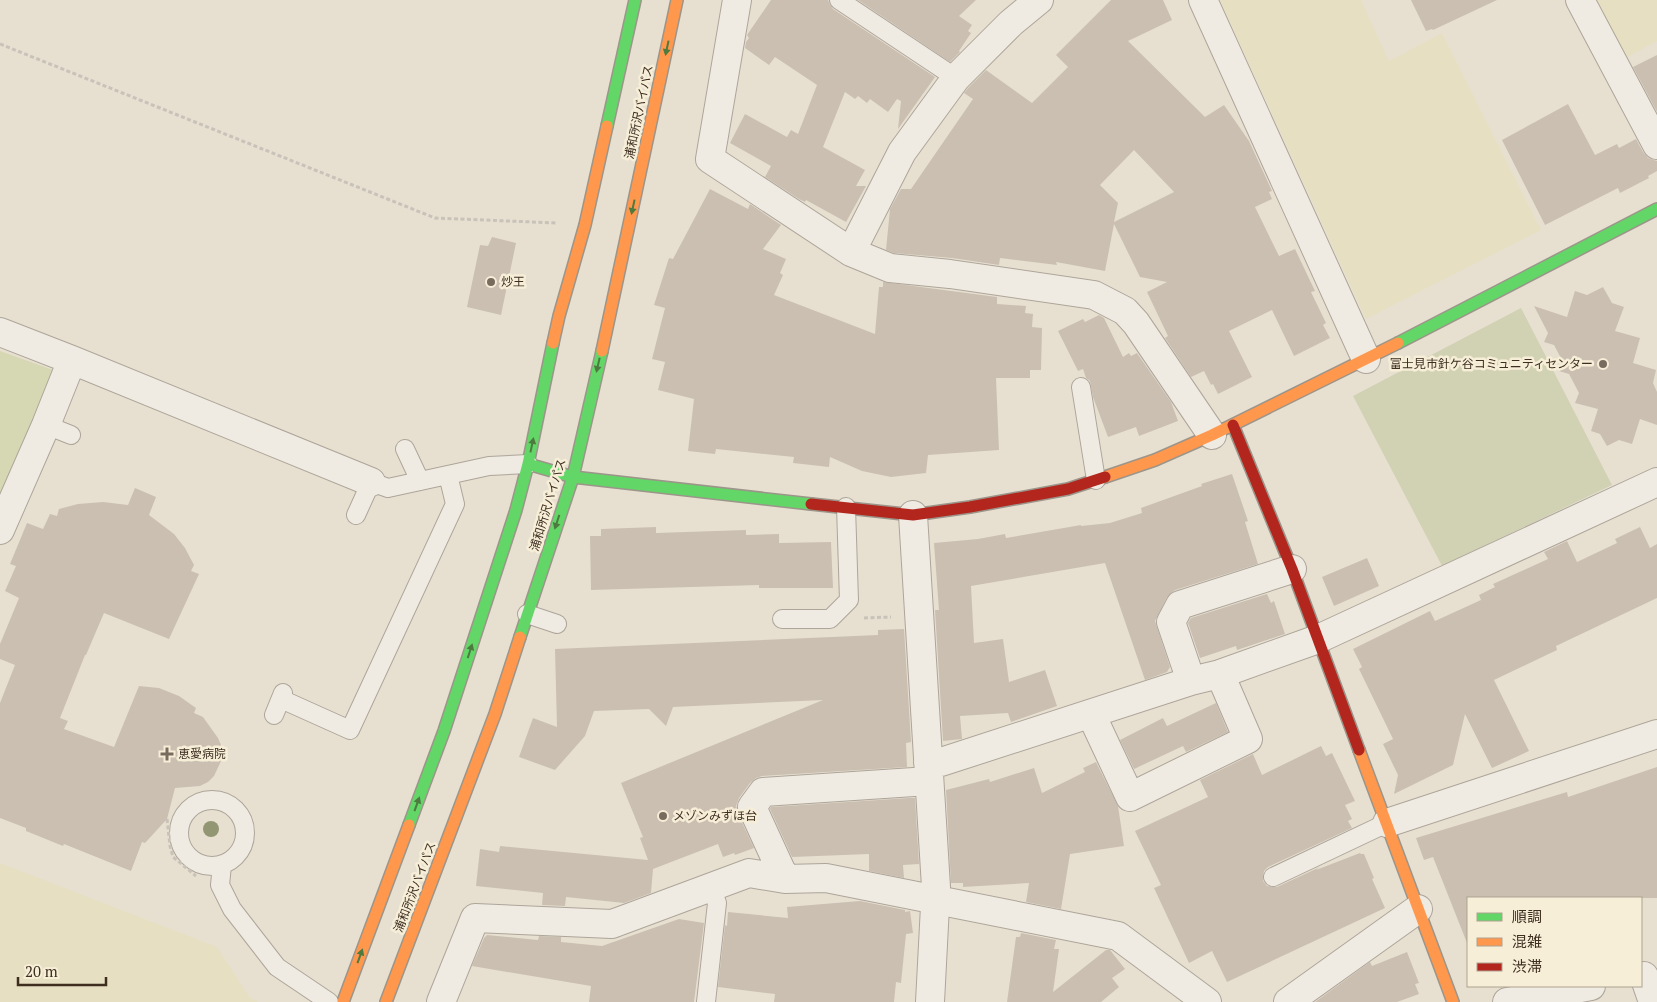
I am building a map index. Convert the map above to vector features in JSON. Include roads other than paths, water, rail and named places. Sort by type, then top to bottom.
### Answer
[{"type":"main road","points":[[343,1002],[444,731],[516,510],[528,464],[559,316],[585,225],[635,0]]},
{"type":"main road","name":"浦和所沢バイパス","points":[[386,1002],[491,722],[573,477],[677,0]]},
{"type":"main road","points":[[528,464],[573,477],[913,515],[970,507],[1068,489],[1155,460],[1222,430],[1366,359],[1657,209]]},
{"type":"main road","points":[[1222,430],[1292,570],[1453,1002]]},
{"type":"street","points":[[737,0],[710,159],[851,252],[890,268],[950,274],[1094,295],[1125,311],[1222,430]]},
{"type":"street","points":[[851,252],[902,152],[956,78],[1010,24],[1039,0]]},
{"type":"street","points":[[1203,0],[1366,359]]},
{"type":"street","points":[[1580,0],[1657,145]]},
{"type":"street","points":[[0,332],[371,482]]},
{"type":"street","points":[[0,530],[72,360]]},
{"type":"street","points":[[784,879],[752,807],[763,792],[928,771],[942,762],[1191,681],[1220,674],[1318,639],[1657,482]]},
{"type":"street","points":[[913,515],[936,901],[930,1002]]},
{"type":"street","points":[[1191,681],[1171,622],[1180,605],[1292,570]]},
{"type":"street","points":[[1091,714],[1130,797],[1248,739],[1220,674]]},
{"type":"street","points":[[1387,823],[1657,734]]},
{"type":"street","points":[[441,1002],[475,918],[612,924],[748,873],[784,879],[826,878],[1118,936],[1206,1002]]},
{"type":"street","points":[[1288,1002],[1418,909]]},
{"type":"street","points":[[1647,975],[1653,1002]]},
{"type":"street","points":[[1507,1002],[1586,987]]},
{"type":"lane","points":[[839,0],[956,78]]},
{"type":"lane","points":[[1081,387],[1096,480]]},
{"type":"lane","points":[[46,425],[71,435]]},
{"type":"lane","points":[[405,449],[420,481]]},
{"type":"lane","points":[[356,515],[371,482],[388,488],[489,466],[528,464]]},
{"type":"lane","points":[[274,715],[282,696],[350,730],[455,504],[448,475]]},
{"type":"lane","points":[[782,619],[830,619],[849,600],[846,507]]},
{"type":"lane","points":[[527,614],[557,624]]},
{"type":"lane","points":[[1273,877],[1387,823]]},
{"type":"lane","points":[[222,865],[220,885],[232,909],[277,967],[329,1002]]},
{"type":"lane","points":[[706,1002],[717,903],[711,887]]},
{"type":"place","name":"炒王","points":[[491,282]]},
{"type":"place","name":"富士見市針ケ谷コミュニティセンター","points":[[1603,364]]},
{"type":"place","name":"恵愛病院","points":[[167,754]]},
{"type":"place","name":"メゾンみずほ台","points":[[663,816]]}]
